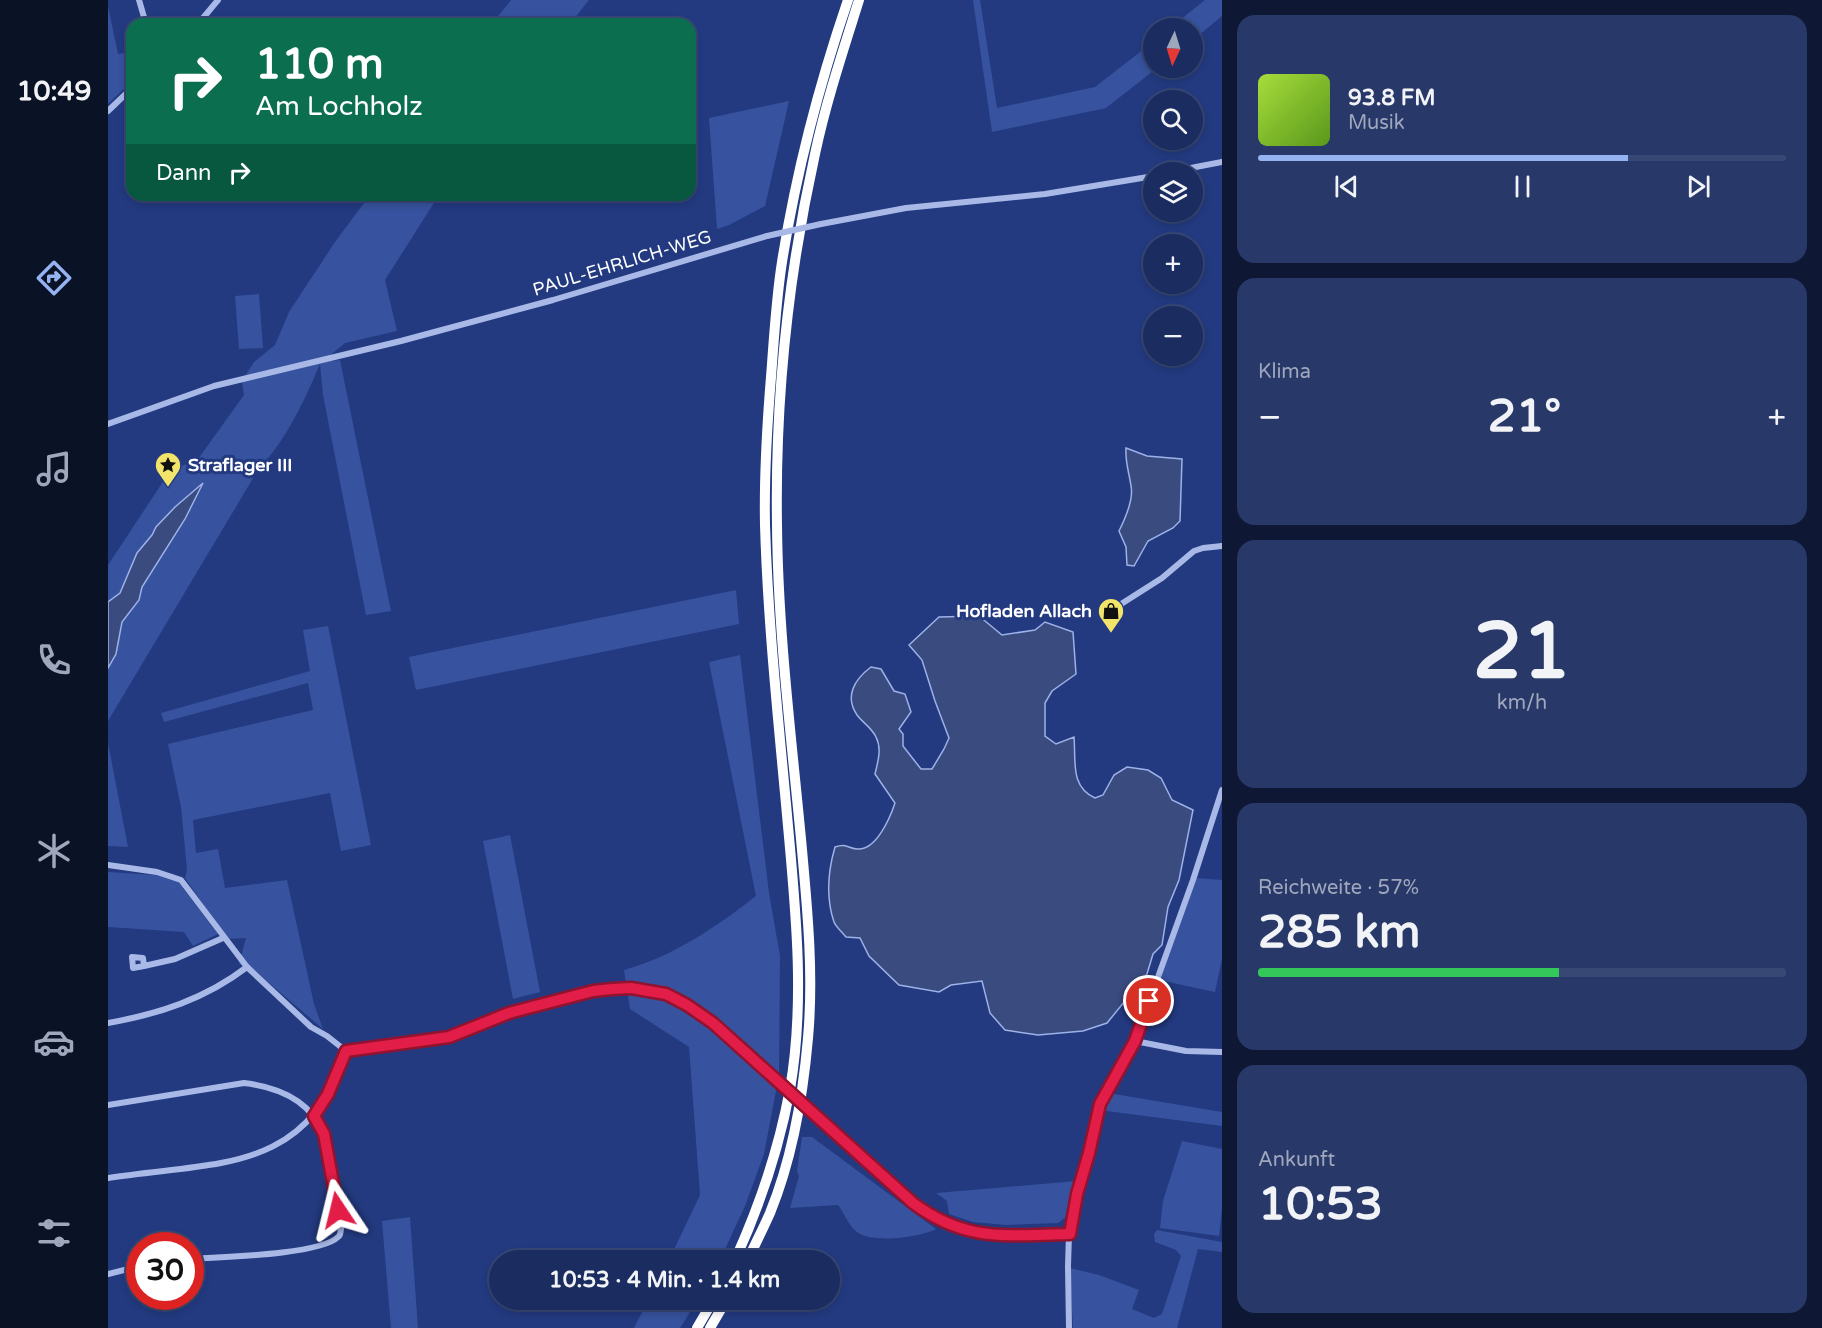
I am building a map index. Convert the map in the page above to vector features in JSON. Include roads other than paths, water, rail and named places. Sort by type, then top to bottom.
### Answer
[{"type":"highway","points":[[739,1250],[757,1210],[775,1156],[790,1089],[796,1039],[798,955],[769,617],[765,520],[767,427],[776,309],[788,231],[816,103],[848,0]]},
{"type":"highway","points":[[753,1250],[771,1212],[787,1159],[802,1092],[809,1035],[809,934],[780,618],[777,524],[778,424],[787,308],[814,156],[827,104],[859,0]]},
{"type":"highway","points":[[697,1328],[708,1310]]},
{"type":"highway","points":[[710,1328],[721,1310]]},
{"type":"street","points":[[139,0],[144,18]]},
{"type":"street","points":[[203,18],[218,0]]},
{"type":"street","points":[[108,111],[126,94]]},
{"type":"street","points":[[1203,166],[1222,162]]},
{"type":"street","name":"PAUL-EHRLICH-WEG","points":[[108,424],[245,377],[434,333],[767,236],[906,208],[1046,194],[1143,178]]},
{"type":"street","points":[[1107,613],[1162,578],[1194,550],[1222,546]]},
{"type":"street","points":[[1069,1328],[1070,1234],[1077,1194],[1100,1104],[1135,1041],[1193,880],[1222,790]]},
{"type":"street","points":[[108,866],[157,872],[182,880],[223,938],[247,967],[311,1027],[346,1051],[449,1037],[509,1013],[593,991],[631,988],[666,994],[713,1023],[913,1203],[943,1223],[982,1234],[1070,1234]]},
{"type":"street","points":[[144,966],[175,959],[223,938]]},
{"type":"street","points":[[108,1023],[170,1009],[229,981],[247,967]]},
{"type":"street","points":[[1135,1041],[1186,1051],[1222,1052]]},
{"type":"street","points":[[108,1178],[242,1159],[256,1155],[285,1140],[314,1116],[328,1094],[346,1051]]},
{"type":"street","points":[[108,1106],[244,1083],[263,1085],[284,1093],[300,1102],[314,1116],[324,1134],[341,1229],[340,1235],[323,1244],[272,1254],[204,1258]]},
{"type":"street","points":[[108,1274],[126,1270]]},
{"type":"place","name":"Straflager III","points":[[168,488]]},
{"type":"place","name":"Hofladen Allach","points":[[1111,634]]}]
